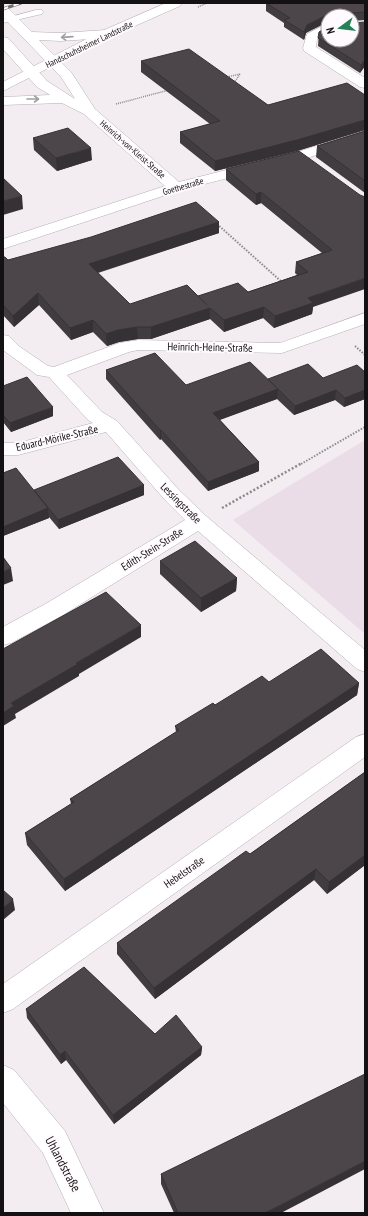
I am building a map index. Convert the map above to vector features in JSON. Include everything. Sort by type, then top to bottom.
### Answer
[{"type":"street","name":"Handschuhsheimer Landstraße","points":[[3,87],[106,34],[176,3]]},
{"type":"street","name":"Heinrich-von-Kleist-Straße","points":[[6,17],[66,75],[90,112]]},
{"type":"street","points":[[320,32],[311,37],[309,48],[365,84]]},
{"type":"street","points":[[27,36],[60,37],[106,34]]},
{"type":"street","name":"Heinrich-von-Kleist-Straße","points":[[3,41],[42,84],[64,99],[90,112],[176,187]]},
{"type":"street","points":[[3,101],[64,99]]},
{"type":"street","name":"Goethestraße","points":[[3,244],[176,187],[302,155],[365,134]]},
{"type":"street","points":[[302,155],[314,164]]},
{"type":"street","name":"Heinrich-Heine-Straße","points":[[55,374],[125,347],[138,345],[282,348],[365,318]]},
{"type":"street","name":"Lessingstraße","points":[[3,340],[14,351],[44,371],[55,374],[95,416],[110,425],[172,495],[198,521],[365,663]]},
{"type":"street","name":"Eduard-Mörike-Straße","points":[[3,449],[18,449],[110,425]]},
{"type":"street","name":"Edith-Stein-Straße","points":[[3,637],[55,609],[198,521]]},
{"type":"street","name":"Hebelstraße","points":[[3,1000],[365,744]]},
{"type":"street","name":"Uhlandstraße","points":[[3,1080],[54,1142],[88,1213]]},
{"type":"lane","points":[[6,17],[39,12]]},
{"type":"path","points":[[225,77],[240,74],[233,83]]},
{"type":"path","points":[[90,112],[170,90]]},
{"type":"path","points":[[216,223],[288,286]]},
{"type":"path","points":[[198,521],[365,427]]},
{"type":"shaded area","points":[[365,440],[365,634],[233,520]]},
{"type":"building","points":[[266,3],[365,3],[365,12],[360,12],[360,8],[320,8],[320,18],[307,25],[304,32],[284,20],[290,18]]},
{"type":"building","points":[[360,22],[365,22],[365,59],[361,65],[334,48],[360,48]]},
{"type":"building","points":[[320,31],[320,39],[318,38]]},
{"type":"building","points":[[189,49],[268,105],[347,83],[365,95],[365,120],[297,140],[215,161],[180,132],[220,121],[141,61]]},
{"type":"building","points":[[68,128],[91,148],[56,158],[33,138]]},
{"type":"building","points":[[365,131],[365,181],[317,146]]},
{"type":"building","points":[[299,151],[360,195],[365,197],[365,278],[308,298],[313,303],[275,316],[264,307],[224,320],[210,308],[151,327],[137,327],[118,330],[106,334],[93,320],[70,328],[38,293],[13,316],[3,305],[3,257],[8,260],[91,237],[196,202],[219,222],[89,264],[130,304],[187,285],[198,296],[238,283],[248,292],[308,272],[296,262],[332,250],[261,192],[256,194],[226,169]]},
{"type":"building","points":[[3,178],[22,196],[3,201]]},
{"type":"building","points":[[155,353],[186,385],[250,362],[278,389],[213,413],[259,462],[208,482],[106,370]]},
{"type":"building","points":[[308,364],[323,378],[357,365],[365,372],[365,390],[345,398],[336,390],[295,406],[268,379]]},
{"type":"building","points":[[27,377],[53,407],[10,423],[3,415],[3,386]]},
{"type":"building","points":[[118,457],[144,485],[58,520],[34,490]]},
{"type":"building","points":[[16,468],[48,508],[3,527],[3,473]]},
{"type":"building","points":[[195,541],[237,578],[201,598],[160,561]]},
{"type":"building","points":[[3,557],[11,568],[3,572]]},
{"type":"building","points":[[106,592],[141,625],[11,703],[14,706],[3,713],[3,649]]},
{"type":"building","points":[[321,649],[359,683],[64,879],[25,833],[74,802],[70,799],[179,730],[175,726],[213,703],[215,705],[262,676],[269,682]]},
{"type":"building","points":[[365,772],[365,855],[329,882],[316,869],[154,988],[117,943],[246,851],[250,854]]},
{"type":"building","points":[[3,890],[13,899],[3,908]]},
{"type":"building","points":[[84,967],[155,1034],[176,1015],[202,1047],[113,1115],[65,1051],[60,1055],[26,1009]]},
{"type":"building","points":[[365,1074],[365,1161],[265,1213],[178,1213],[161,1174]]},
{"type":"railway","points":[[3,9],[21,3]]}]
